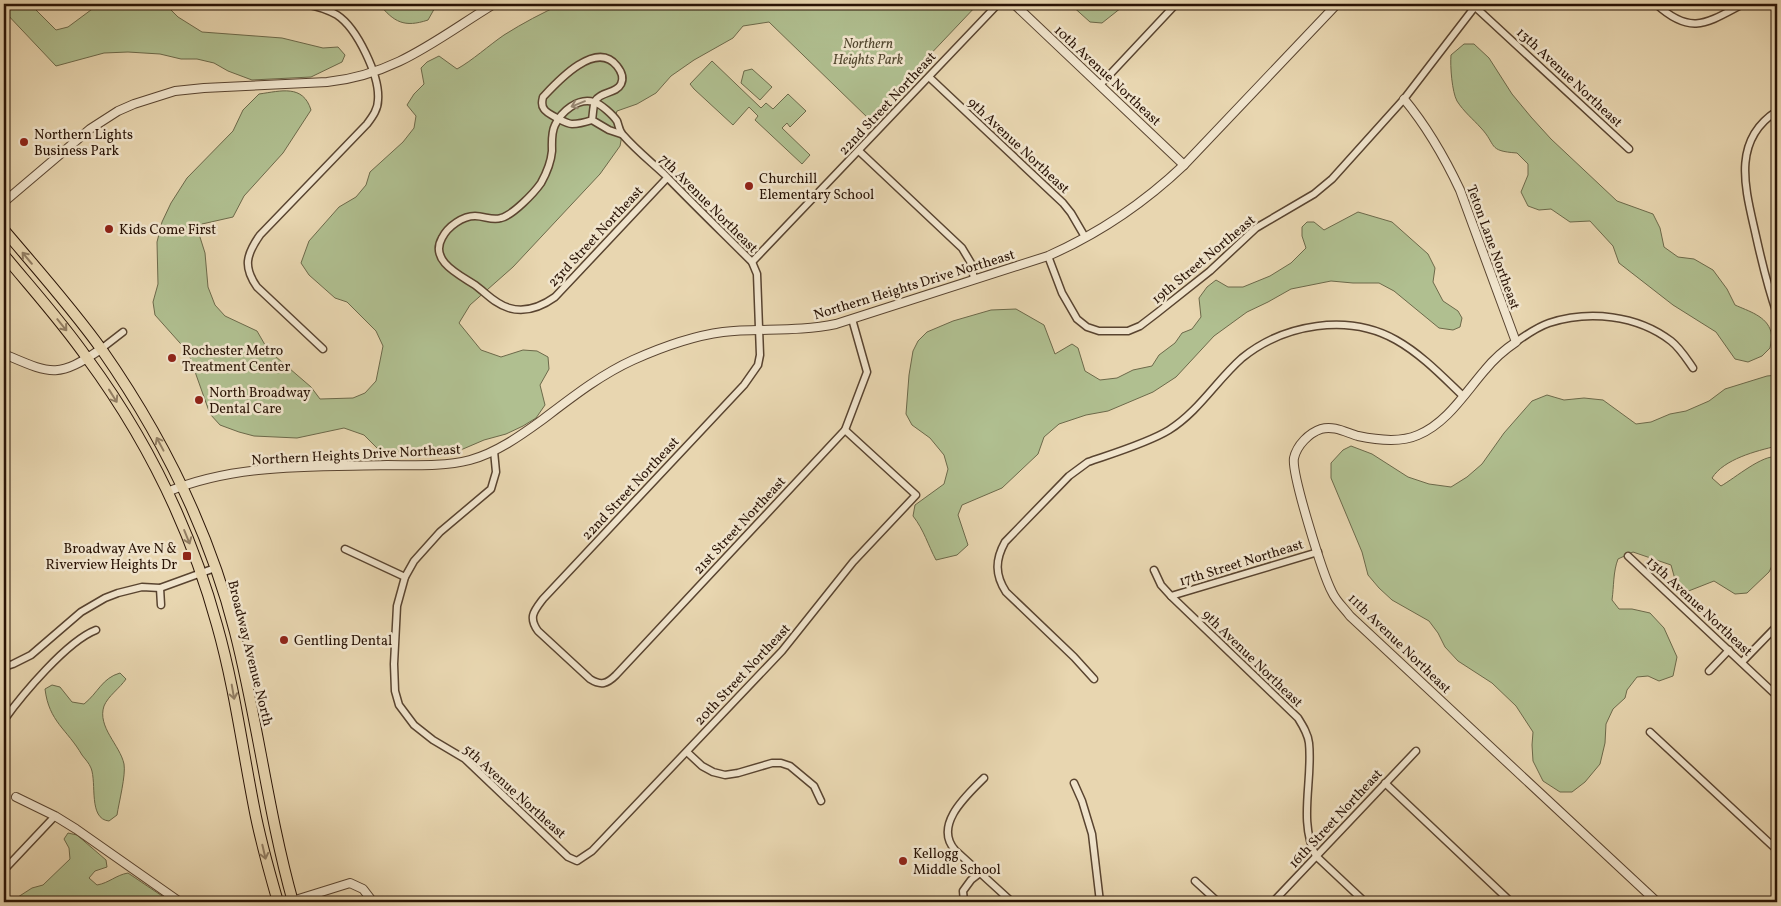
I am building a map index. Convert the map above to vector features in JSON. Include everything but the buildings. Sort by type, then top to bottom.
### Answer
[{"type":"main road","name":"Broadway Avenue North","points":[[4,230],[101,349],[136,403],[182,486],[215,568],[233,626],[277,844],[292,902]]},
{"type":"main road","name":"Broadway Avenue North","points":[[4,255],[87,358],[137,436],[167,492],[187,536],[224,652],[254,807],[278,902]]},
{"type":"street","points":[[305,4],[328,10],[339,16],[349,26],[360,43],[373,73],[379,99],[373,115],[260,235],[252,246],[247,266],[250,277],[257,287],[323,349]]},
{"type":"street","points":[[4,202],[103,120],[118,111],[152,97],[175,91],[204,88],[341,81],[373,73],[428,47],[494,4]]},
{"type":"street","name":"22nd Street Northeast","points":[[752,262],[998,4]]},
{"type":"street","name":"10th Avenue Northeast","points":[[1014,4],[1184,165]]},
{"type":"street","points":[[1100,85],[1176,4]]},
{"type":"street","name":"Northern Heights Drive Northeast","points":[[167,492],[214,476],[259,470],[446,464],[471,460],[494,451],[523,433],[598,379],[634,359],[658,349],[702,335],[725,332],[816,328],[852,320],[1048,256],[1085,237],[1144,200],[1184,165],[1337,4]]},
{"type":"street","points":[[1656,4],[1674,18],[1695,24],[1708,22],[1743,4]]},
{"type":"street","name":"19th Street Northeast","points":[[1048,256],[1062,294],[1077,319],[1087,327],[1100,331],[1128,331],[1158,314],[1210,271],[1256,228],[1314,194],[1332,179],[1404,99],[1474,5]]},
{"type":"street","name":"13th Avenue Northeast","points":[[1474,5],[1629,149]]},
{"type":"street","points":[[592,120],[595,102],[600,96],[617,89],[621,84],[620,70],[609,59],[595,58],[572,69],[544,97],[542,103],[544,109],[571,124],[592,120],[609,130],[621,134]]},
{"type":"street","name":"9th Avenue Northeast","points":[[929,77],[1063,203],[1071,212],[1085,237]]},
{"type":"street","name":"Teton Lane Northeast","points":[[1404,99],[1433,136],[1460,190],[1516,342]]},
{"type":"street","points":[[559,119],[567,109],[575,104],[585,101],[595,102],[617,122],[621,134]]},
{"type":"street","points":[[1777,111],[1764,121],[1754,135],[1748,146],[1744,168],[1747,196],[1765,277],[1777,314]]},
{"type":"street","name":"23rd Street Northeast","points":[[559,119],[554,126],[550,161],[540,185],[507,216],[492,219],[476,216],[466,218],[458,221],[441,238],[440,254],[450,269],[500,304],[510,309],[534,309],[555,297],[667,178]]},
{"type":"street","name":"7th Avenue Northeast","points":[[621,134],[752,262],[757,274],[760,330]]},
{"type":"street","points":[[859,151],[962,248],[971,264],[974,279]]},
{"type":"street","points":[[1094,679],[1074,657],[1006,592],[1000,583],[998,572],[997,562],[999,553],[1006,542],[1078,468],[1088,462],[1169,430],[1197,407],[1230,370],[1263,344],[1299,328],[1345,325],[1359,327],[1385,334],[1410,348],[1463,396],[1499,354],[1516,342],[1548,323],[1569,318],[1592,316],[1621,319],[1652,330],[1681,350],[1693,368]]},
{"type":"street","name":"21st Street Northeast","points":[[563,655],[597,683],[611,680],[845,430],[867,372],[852,320]]},
{"type":"street","name":"22nd Street Northeast","points":[[563,655],[533,624],[532,616],[536,608],[542,599],[744,385],[758,365],[760,330]]},
{"type":"street","points":[[4,354],[48,371],[66,369],[101,349],[123,332]]},
{"type":"street","name":"11th Avenue Northeast","points":[[1463,396],[1442,420],[1430,429],[1404,440],[1367,437],[1335,428],[1326,428],[1309,435],[1302,443],[1296,452],[1293,467],[1332,592],[1350,616],[1657,902]]},
{"type":"street","name":"20th Street Northeast","points":[[577,861],[592,851],[782,651],[848,567],[916,495],[845,430]]},
{"type":"street","name":"5th Avenue Northeast","points":[[494,451],[496,472],[491,489],[435,537],[414,561],[405,577],[397,606],[394,664],[395,691],[399,705],[414,725],[433,740],[465,759],[568,857],[577,861]]},
{"type":"street","points":[[345,549],[405,577]]},
{"type":"street","name":"17th Street Northeast","points":[[1171,596],[1318,552]]},
{"type":"street","name":"13th Avenue Northeast","points":[[1628,556],[1777,696]]},
{"type":"street","points":[[4,667],[31,655],[81,612],[104,598],[142,586],[160,588],[215,568]]},
{"type":"street","name":"9th Avenue Northeast","points":[[1154,570],[1161,584],[1171,596],[1288,708],[1298,718],[1304,728],[1309,742],[1309,837],[1316,856]]},
{"type":"street","points":[[160,588],[161,605]]},
{"type":"street","points":[[1742,662],[1777,626]]},
{"type":"street","points":[[4,720],[19,700],[52,664],[80,638],[96,630]]},
{"type":"street","points":[[1709,671],[1729,650]]},
{"type":"street","points":[[1650,732],[1777,850]]},
{"type":"street","name":"16th Street Northeast","points":[[1273,902],[1416,751]]},
{"type":"street","points":[[687,752],[702,766],[713,772],[725,775],[772,763],[790,766],[814,786],[821,801]]},
{"type":"street","points":[[984,778],[958,806],[949,822],[947,831],[950,844],[1012,902]]},
{"type":"street","points":[[1074,783],[1082,801],[1092,834],[1100,902]]},
{"type":"street","points":[[1385,783],[1511,902]]},
{"type":"street","points":[[16,797],[55,816],[93,840],[180,902]]},
{"type":"street","points":[[4,870],[55,816]]},
{"type":"street","points":[[1316,856],[1365,902]]},
{"type":"street","points":[[964,902],[963,891],[971,880],[980,873]]},
{"type":"street","points":[[1195,881],[1218,902]]},
{"type":"street","points":[[292,902],[350,883],[363,889],[373,902]]},
{"type":"green space","points":[[4,4],[30,4],[56,30],[68,27],[99,4],[165,4],[178,17],[202,32],[282,38],[323,48],[338,47],[345,55],[342,62],[311,77],[252,80],[228,71],[214,63],[160,54],[104,53],[56,66],[4,11]]},
{"type":"green space","points":[[379,4],[437,4],[428,20],[406,23],[395,19]]},
{"type":"green space","name":"Northern Heights Park","points":[[562,4],[978,4],[869,119],[769,22],[743,26],[733,38],[694,60],[671,76],[656,93],[637,104],[617,111],[614,121],[623,130],[620,146],[600,174],[513,267],[470,305],[459,323],[481,350],[501,357],[523,350],[537,351],[548,357],[549,369],[540,385],[545,405],[536,418],[523,426],[463,449],[413,454],[378,449],[364,435],[344,428],[297,438],[254,436],[220,425],[210,414],[188,352],[155,315],[153,302],[158,284],[157,242],[162,222],[171,203],[187,178],[233,131],[243,110],[259,94],[290,91],[303,96],[311,110],[283,153],[244,196],[233,217],[202,224],[199,234],[205,253],[208,287],[215,305],[225,316],[257,331],[268,350],[311,387],[320,399],[353,398],[365,393],[376,381],[383,346],[376,331],[347,302],[335,298],[309,275],[301,263],[309,241],[339,207],[356,197],[366,185],[370,172],[403,142],[414,128],[416,116],[407,105],[424,84],[421,68],[427,62],[439,56],[457,69],[504,35]]},
{"type":"green space","points":[[1070,4],[1126,4],[1102,23],[1090,22]]},
{"type":"green space","points":[[1464,44],[1474,44],[1489,58],[1512,94],[1531,117],[1551,139],[1617,201],[1653,214],[1660,228],[1664,247],[1678,257],[1694,259],[1713,270],[1727,289],[1735,305],[1766,322],[1771,332],[1771,340],[1770,348],[1762,356],[1748,362],[1735,359],[1716,332],[1673,305],[1619,263],[1613,246],[1590,221],[1570,222],[1551,209],[1539,210],[1528,206],[1521,192],[1528,175],[1528,164],[1517,153],[1497,149],[1455,97],[1451,55]]},
{"type":"green space","points":[[712,61],[761,108],[766,103],[773,109],[788,94],[806,111],[790,127],[787,123],[782,128],[810,155],[802,164],[755,120],[758,116],[749,107],[733,125],[694,89],[690,84]]},
{"type":"green space","points":[[752,69],[772,87],[760,100],[741,83],[744,71]]},
{"type":"green space","points":[[1358,212],[1392,222],[1428,254],[1435,268],[1433,282],[1443,301],[1458,311],[1462,318],[1460,327],[1453,330],[1439,328],[1394,291],[1379,283],[1331,281],[1291,289],[1247,312],[1214,336],[1176,377],[1153,392],[1108,411],[1086,415],[1059,424],[1044,437],[1038,454],[1002,488],[962,505],[958,515],[968,545],[957,555],[936,560],[913,516],[915,505],[944,484],[948,469],[944,455],[930,438],[912,425],[906,414],[913,351],[918,341],[927,332],[953,321],[991,310],[1016,309],[1044,325],[1055,354],[1072,344],[1078,348],[1085,371],[1100,380],[1117,378],[1133,370],[1152,366],[1159,355],[1175,343],[1182,333],[1192,329],[1201,317],[1199,298],[1207,287],[1216,280],[1228,287],[1243,287],[1270,276],[1291,263],[1306,248],[1302,236],[1302,227],[1307,222],[1314,222],[1324,230]]},
{"type":"green space","points":[[1777,375],[1777,446],[1750,453],[1732,461],[1717,471],[1712,478],[1721,486],[1764,459],[1777,457],[1777,556],[1769,572],[1747,593],[1735,594],[1714,581],[1686,592],[1676,583],[1671,565],[1633,552],[1618,559],[1614,574],[1612,600],[1619,609],[1632,609],[1650,613],[1664,628],[1677,657],[1673,676],[1659,681],[1648,676],[1637,677],[1627,690],[1625,698],[1613,709],[1606,724],[1605,743],[1600,764],[1585,782],[1572,792],[1560,792],[1543,781],[1533,761],[1533,732],[1516,706],[1492,683],[1458,661],[1445,647],[1429,621],[1392,600],[1368,575],[1362,552],[1331,478],[1331,463],[1343,450],[1351,446],[1372,454],[1408,477],[1429,484],[1451,487],[1467,477],[1482,464],[1504,433],[1532,401],[1547,395],[1564,400],[1584,398],[1603,400],[1636,424],[1651,422],[1670,414],[1686,411],[1709,401],[1725,389],[1767,376]]},
{"type":"green space","points":[[120,673],[126,679],[106,702],[103,714],[106,729],[124,764],[117,815],[109,821],[102,819],[98,814],[90,766],[50,710],[45,689],[52,685],[60,687],[72,702],[84,704],[104,682]]},
{"type":"green space","points":[[68,833],[77,835],[106,860],[107,867],[95,871],[89,878],[97,885],[128,873],[171,902],[14,902],[32,888],[43,885],[70,859],[69,848],[64,839]]},
{"type":"place","name":"Northern Lights Business Park","points":[[24,142]]},
{"type":"place","name":"Churchill Elementary School","points":[[749,186]]},
{"type":"place","name":"Kids Come First","points":[[109,229]]},
{"type":"place","name":"Rochester Metro Treatment Center","points":[[172,358]]},
{"type":"place","name":"North Broadway Dental Care","points":[[199,400]]},
{"type":"place","name":"Broadway Ave N & Riverview Heights Dr","points":[[187,556]]},
{"type":"place","name":"Gentling Dental","points":[[284,640]]},
{"type":"place","name":"Kellogg Middle School","points":[[903,861]]}]
